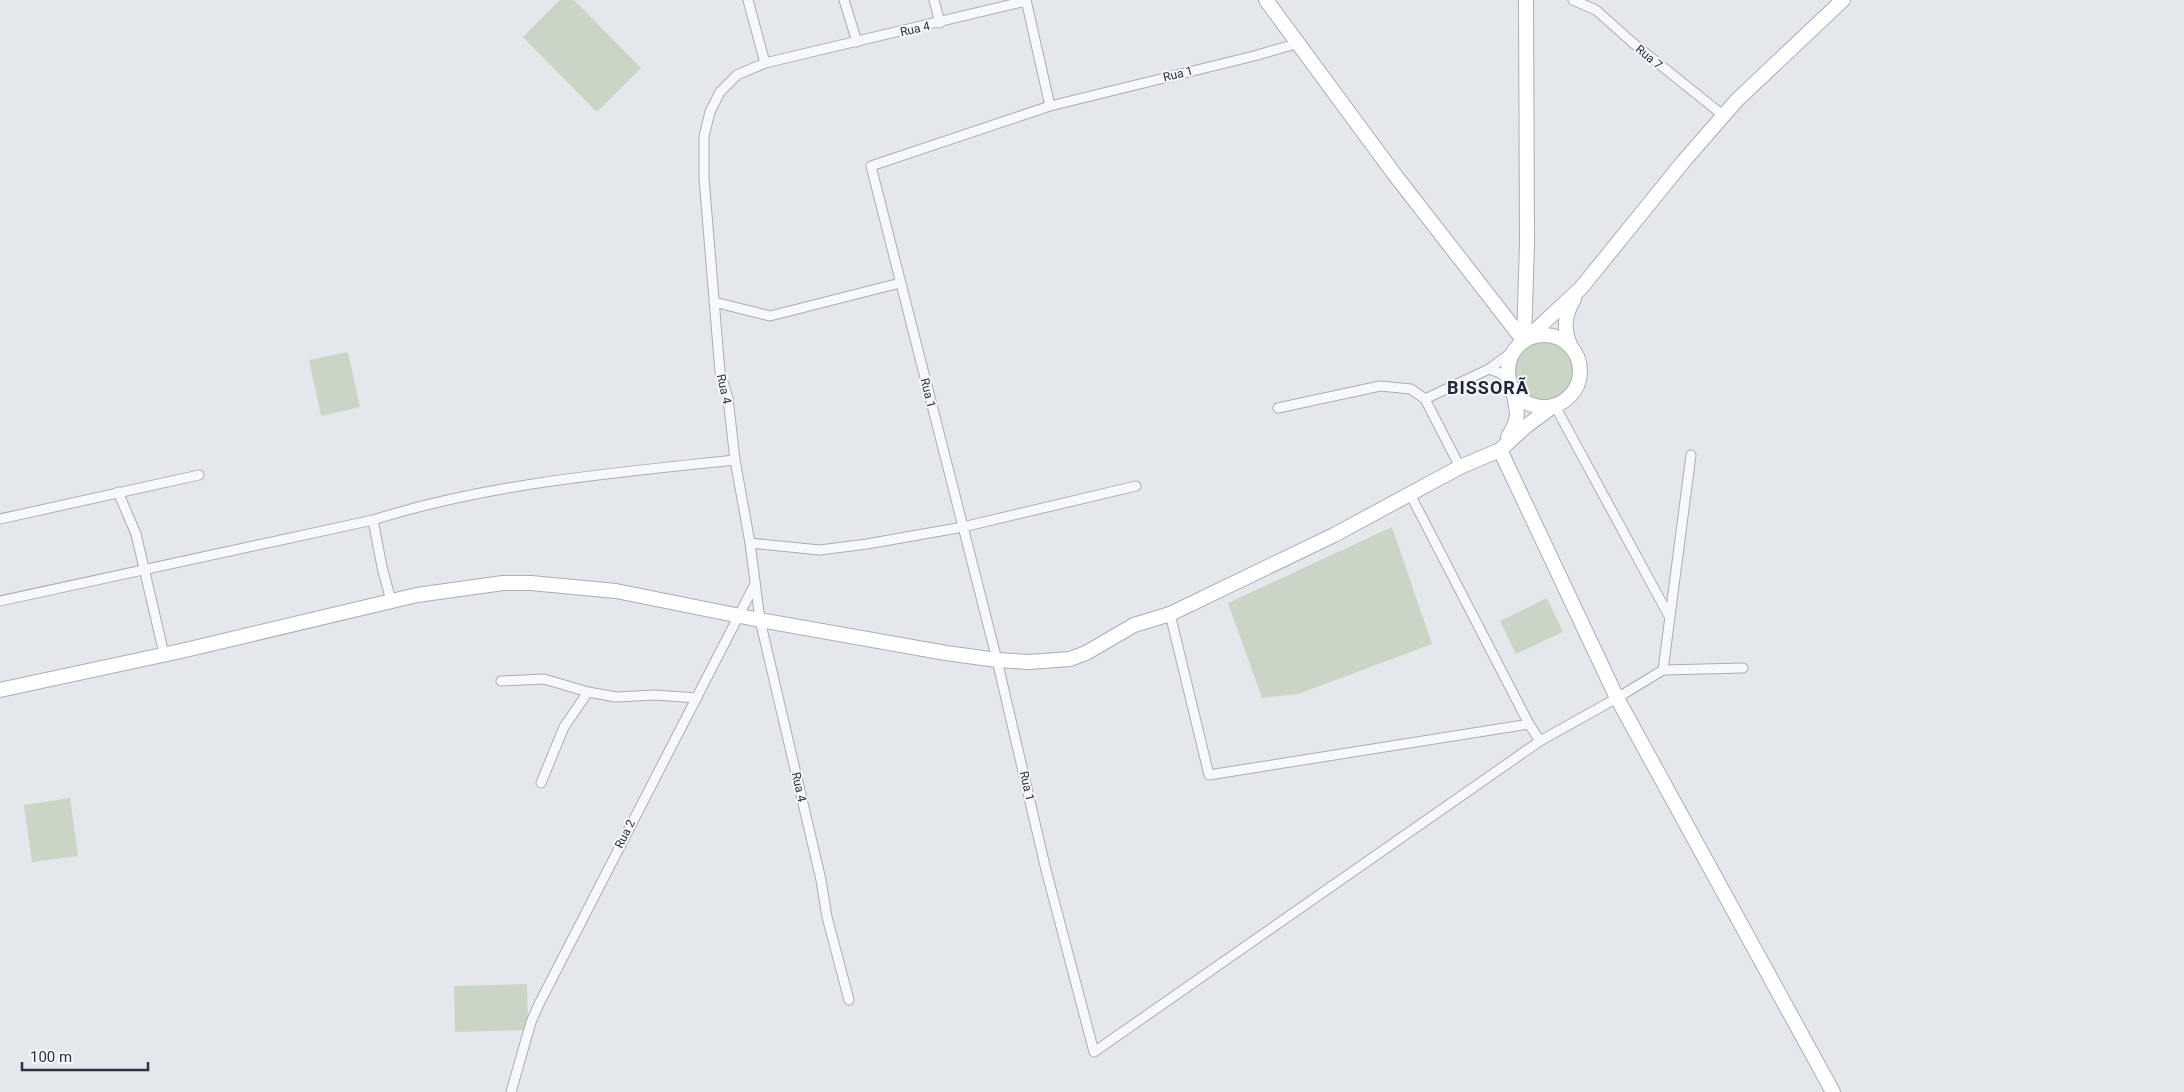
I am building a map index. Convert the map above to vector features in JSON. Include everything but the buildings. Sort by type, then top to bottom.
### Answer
[{"type":"street","points":[[748,0],[765,63]]},
{"type":"street","points":[[844,0],[857,42]]},
{"type":"street","points":[[934,0],[940,23]]},
{"type":"street","points":[[1266,0],[1520,346]]},
{"type":"street","points":[[1520,346],[1527,243],[1526,0]]},
{"type":"street","name":"Rua 7","points":[[1574,0],[1596,10],[1633,43],[1724,116]]},
{"type":"street","points":[[1500,450],[1516,424],[1518,417],[1510,385],[1509,362],[1520,346],[1581,288],[1737,100],[1843,0]]},
{"type":"street","points":[[1026,1],[1050,106]]},
{"type":"street","name":"Rua 4","points":[[849,1000],[827,917],[821,880],[760,620],[750,543],[735,460],[728,398],[720,372],[704,178],[704,136],[710,112],[720,92],[737,75],[765,63],[940,23],[1026,1]]},
{"type":"street","name":"Rua 1","points":[[1298,43],[1050,106],[871,166],[997,660],[1046,870],[1094,1052],[1540,741]]},
{"type":"street","points":[[714,302],[770,316],[900,283]]},
{"type":"street","points":[[1571,347],[1565,334],[1566,318],[1581,288]]},
{"type":"street","points":[[0,690],[391,601],[454,589],[503,583],[531,583],[616,591],[760,620],[997,660],[1029,662],[1070,659],[1086,653],[1134,625],[1170,614],[1334,535],[1460,467],[1500,450],[1525,426],[1571,396],[1579,382],[1580,366],[1578,356],[1560,338],[1547,335],[1532,337],[1489,369],[1425,399]]},
{"type":"street","points":[[1489,369],[1500,373],[1518,396],[1530,405],[1538,408],[1553,407]]},
{"type":"street","points":[[1278,408],[1380,386],[1411,389],[1425,399],[1460,467]]},
{"type":"street","points":[[1553,407],[1669,616]]},
{"type":"street","points":[[1500,450],[1617,698],[1833,1092]]},
{"type":"street","points":[[1663,670],[1691,455]]},
{"type":"street","points":[[0,601],[373,520],[412,508],[548,482],[735,460]]},
{"type":"street","points":[[0,518],[200,475]]},
{"type":"street","points":[[750,543],[820,550],[963,527],[1136,486]]},
{"type":"street","points":[[118,492],[136,534],[164,654]]},
{"type":"street","points":[[1410,494],[1529,724],[1540,741],[1663,670],[1743,668]]},
{"type":"street","points":[[373,520],[391,601]]},
{"type":"street","name":"Rua 2","points":[[511,1092],[531,1022],[540,1002],[756,583]]},
{"type":"street","points":[[1170,614],[1209,775],[1529,724]]},
{"type":"street","points":[[501,681],[544,679],[588,692],[616,697],[656,695],[696,698]]},
{"type":"street","points":[[541,784],[564,727],[588,692]]},
{"type":"green space","points":[[560,0],[574,0],[641,68],[597,112],[523,37]]},
{"type":"green space","points":[[1544,341],[1560,346],[1565,350],[1569,355],[1574,371],[1569,387],[1565,392],[1560,396],[1544,401],[1528,396],[1523,392],[1519,387],[1514,371],[1519,355],[1523,350],[1528,346]]},
{"type":"green space","points":[[348,352],[360,407],[321,416],[309,360]]},
{"type":"green space","points":[[1392,527],[1432,644],[1298,694],[1262,698],[1228,603]]},
{"type":"green space","points":[[1547,598],[1563,632],[1516,654],[1500,621]]},
{"type":"green space","points":[[70,798],[78,856],[32,862],[24,805]]},
{"type":"green space","points":[[527,984],[528,1030],[455,1032],[454,986]]},
{"type":"district","name":"BISSORÃ","points":[[1488,388]]}]
